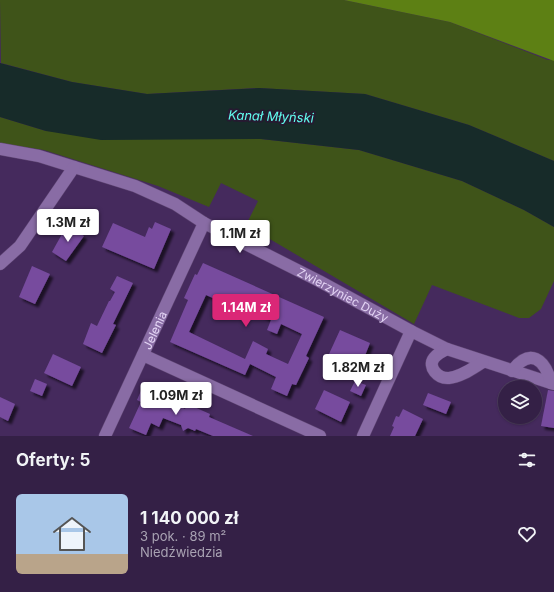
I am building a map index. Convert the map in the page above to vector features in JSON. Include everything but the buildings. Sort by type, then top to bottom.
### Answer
[{"type":"street","name":"Zwierzyniec Duży","points":[[0,149],[39,156],[135,186],[175,204],[204,223],[319,281],[447,349],[552,384]]},
{"type":"street","points":[[0,264],[20,246],[74,167]]},
{"type":"street","name":"Jelenia","points":[[105,436],[144,355],[204,223]]},
{"type":"street","points":[[363,436],[411,331]]},
{"type":"street","points":[[447,349],[433,359],[432,366],[434,372],[440,377],[448,379],[459,376],[483,362]]},
{"type":"street","points":[[144,355],[320,436]]},
{"type":"street","points":[[512,371],[522,360],[537,358],[546,368],[552,384]]},
{"type":"green space","points":[[0,0],[344,0],[450,22],[548,60],[554,60],[554,161],[469,125],[365,94],[258,88],[147,94],[72,82],[1,63]]},
{"type":"green space","points":[[344,0],[554,0],[554,61],[450,22]]},
{"type":"green space","points":[[0,117],[46,131],[261,139],[359,150],[462,181],[524,210],[554,227],[554,281],[541,309],[529,318],[519,318],[432,285],[414,324],[246,225],[258,201],[221,183],[209,207],[158,186],[44,150],[0,144]]},
{"type":"water","name":"Kanał Młyński","points":[[0,63],[72,82],[147,94],[259,88],[365,94],[469,125],[554,161],[554,227],[524,210],[462,181],[359,150],[261,139],[101,140],[46,131],[0,117]]}]
